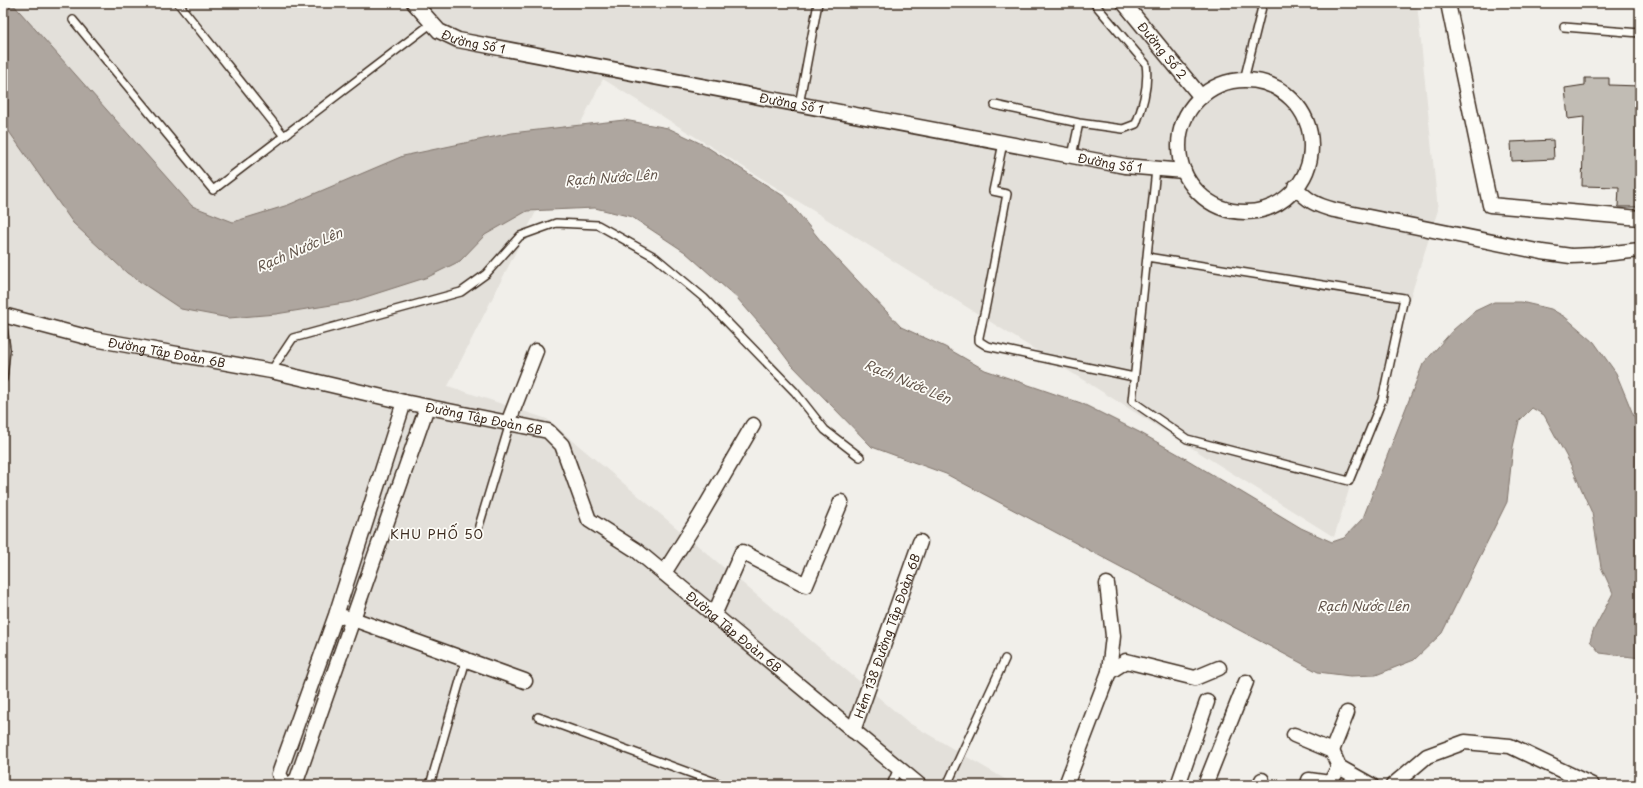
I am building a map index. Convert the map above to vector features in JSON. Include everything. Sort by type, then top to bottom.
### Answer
[{"type":"street","name":"Đường Số 1","points":[[414,3],[439,31],[458,40],[1124,166],[1184,171]]},
{"type":"street","name":"Đường Số 2","points":[[1124,3],[1200,98]]},
{"type":"street","points":[[1449,8],[1490,205],[1640,218]]},
{"type":"street","points":[[1244,80],[1258,81],[1272,86],[1284,93],[1294,102],[1303,114],[1311,141],[1307,169],[1295,187],[1280,202],[1267,208],[1253,211],[1239,211],[1225,208],[1200,194],[1184,171],[1180,157],[1179,143],[1181,129],[1186,116],[1200,98],[1216,86],[1244,80]]},
{"type":"street","points":[[1295,187],[1305,197],[1317,205],[1334,210],[1542,252],[1577,256],[1640,250]]},
{"type":"street","name":"Đường Tập Đoàn 6B","points":[[3,315],[94,339],[271,371],[427,407],[548,431],[562,445],[589,520],[636,550],[919,785]]},
{"type":"street","points":[[509,423],[536,351]]},
{"type":"street","points":[[285,785],[279,774],[336,615],[404,402]]},
{"type":"street","points":[[290,785],[297,779],[427,407]]},
{"type":"street","points":[[664,573],[700,516],[753,425]]},
{"type":"street","points":[[714,614],[742,552],[806,585],[841,502]]},
{"type":"street","name":"Hẻm 138 Đường Tập Đoàn 6B","points":[[854,730],[920,542]]},
{"type":"street","points":[[1066,785],[1109,672],[1112,636],[1107,584]]},
{"type":"street","points":[[336,615],[353,619],[525,681]]},
{"type":"street","points":[[1109,672],[1126,660],[1195,678],[1219,668]]},
{"type":"street","points":[[1205,785],[1246,682]]},
{"type":"street","points":[[1178,785],[1207,702]]},
{"type":"street","points":[[1332,751],[1347,713]]},
{"type":"street","points":[[1294,736],[1332,751],[1340,767],[1371,785]]},
{"type":"street","points":[[1394,785],[1427,756],[1465,742],[1510,746],[1592,785]]},
{"type":"street","points":[[1308,785],[1309,780],[1330,783],[1340,767]]},
{"type":"lane","points":[[178,3],[284,136]]},
{"type":"lane","points":[[800,105],[818,3]]},
{"type":"lane","points":[[995,105],[1079,124],[1124,129],[1136,124],[1141,111],[1148,74],[1146,64],[1094,3]]},
{"type":"lane","points":[[1244,80],[1263,3]]},
{"type":"lane","points":[[73,20],[213,190],[432,23]]},
{"type":"lane","points":[[1564,27],[1640,33]]},
{"type":"lane","points":[[1072,156],[1079,124]]},
{"type":"lane","points":[[1003,142],[993,191],[1007,194],[979,341],[987,346],[1134,377]]},
{"type":"lane","points":[[1146,257],[1404,298],[1382,400],[1349,481],[1187,439],[1132,401],[1146,257],[1156,169]]},
{"type":"lane","points":[[271,371],[293,338],[461,292],[486,274],[520,236],[556,223],[598,225],[655,257],[704,298],[795,392],[825,430],[860,457]]},
{"type":"lane","points":[[3,327],[6,349],[3,379]]},
{"type":"lane","points":[[479,526],[509,423]]},
{"type":"lane","points":[[947,785],[1005,659]]},
{"type":"lane","points":[[430,785],[466,660]]},
{"type":"lane","points":[[538,717],[723,785]]},
{"type":"lane","points":[[891,785],[898,768]]},
{"type":"shaded area","points":[[3,3],[1417,3],[1438,210],[1334,537],[603,79],[448,386],[547,419],[909,723],[1015,785],[3,785]]},
{"type":"water","name":"Rạch Nước Lên","points":[[3,3],[12,3],[192,206],[233,222],[288,205],[403,156],[512,133],[624,120],[668,128],[704,145],[785,197],[825,246],[901,327],[945,347],[985,370],[1081,403],[1139,432],[1178,454],[1301,528],[1332,542],[1344,538],[1363,518],[1423,364],[1453,330],[1475,311],[1494,302],[1521,302],[1551,309],[1565,317],[1594,342],[1616,373],[1640,431],[1640,658],[1600,653],[1590,641],[1593,631],[1613,593],[1601,567],[1592,513],[1570,463],[1544,415],[1532,408],[1519,421],[1513,447],[1507,502],[1442,633],[1414,660],[1376,675],[1350,676],[1318,672],[946,474],[872,447],[790,363],[765,330],[737,298],[685,252],[632,217],[595,208],[527,211],[485,235],[460,261],[428,277],[350,302],[276,314],[229,318],[181,309],[127,273],[73,223],[3,123]]},
{"type":"building","points":[[1585,78],[1609,78],[1609,85],[1640,86],[1640,207],[1618,207],[1619,187],[1582,186],[1584,117],[1568,119],[1565,88],[1585,85]]},
{"type":"building","points":[[1553,140],[1554,159],[1512,161],[1511,142]]},
{"type":"district","name":"KHU PHỐ 50","points":[[437,533]]}]
